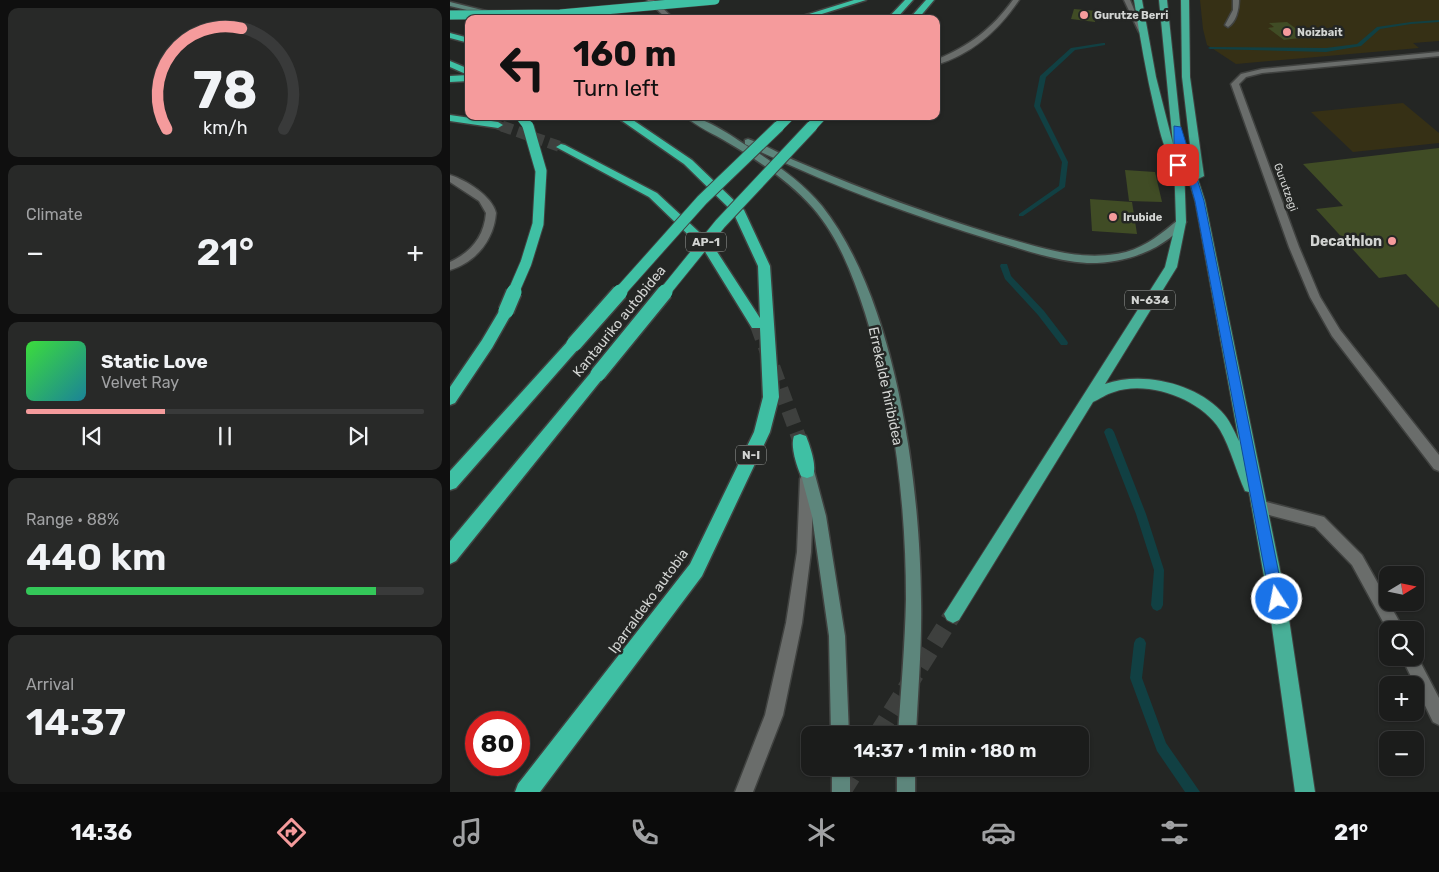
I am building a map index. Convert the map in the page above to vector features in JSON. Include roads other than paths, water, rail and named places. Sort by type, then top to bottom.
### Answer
[{"type":"highway","points":[[450,15],[560,14],[716,0]]},
{"type":"highway","points":[[811,15],[862,0]]},
{"type":"highway","points":[[895,15],[909,0]]},
{"type":"highway","points":[[917,15],[930,0]]},
{"type":"highway","name":"N-634","points":[[1138,0],[1142,32],[1164,131],[1178,165]]},
{"type":"highway","name":"N-634","points":[[953,614],[1171,267],[1181,222],[1177,127],[1163,0]]},
{"type":"highway","name":"N-634","points":[[1185,0],[1186,77],[1200,180],[1200,201]]},
{"type":"highway","points":[[450,35],[465,40]]},
{"type":"highway","points":[[450,64],[465,71]]},
{"type":"highway","points":[[450,80],[465,78]]},
{"type":"highway","points":[[450,118],[498,125]]},
{"type":"highway","points":[[450,399],[487,344],[506,311],[526,263],[538,224],[540,171],[528,125],[524,120]]},
{"type":"highway","name":"Iparraldeko autobia","points":[[526,792],[696,570],[762,432],[771,397],[764,266],[738,210],[688,162],[626,120]]},
{"type":"highway","name":"Kantauriko autobidea","points":[[450,483],[702,200],[786,120]]},
{"type":"highway","name":"Kantauriko autobidea","points":[[450,555],[720,224],[818,120]]},
{"type":"highway","name":"N-634","points":[[1177,127],[1200,201],[1277,599],[1305,792]]},
{"type":"highway","points":[[561,147],[653,195],[708,247],[757,324]]},
{"type":"highway","points":[[1089,398],[1115,385],[1140,384],[1183,393],[1205,404],[1223,424],[1259,506]]},
{"type":"highway","points":[[800,441],[807,471]]},
{"type":"main road","points":[[450,4],[495,15]]},
{"type":"main road","name":"Errekalde hiribidea","points":[[696,120],[773,166],[802,190],[834,230],[850,258],[862,288],[880,344],[895,418],[909,512],[913,581],[907,726]]},
{"type":"main road","points":[[708,120],[776,155],[863,192],[962,228],[1042,252],[1074,258],[1099,259],[1121,256],[1140,251],[1158,243],[1181,222]]},
{"type":"main road","points":[[807,471],[818,516],[837,636],[840,726]]},
{"type":"main road","points":[[841,776],[842,792]]},
{"type":"main road","points":[[906,776],[906,792]]},
{"type":"street","points":[[650,0],[667,15]]},
{"type":"street","points":[[940,61],[982,41],[1008,12],[1016,0]]},
{"type":"street","points":[[1127,0],[1142,32]]},
{"type":"street","points":[[1228,25],[1236,10],[1236,0]]},
{"type":"street","name":"Gurutzegi","points":[[1439,54],[1262,71],[1246,74],[1238,78],[1236,84],[1294,247],[1315,297],[1336,333],[1439,465]]},
{"type":"street","points":[[450,178],[482,200],[491,210],[492,217],[476,251],[450,266]]},
{"type":"street","points":[[744,792],[774,715],[794,622],[804,552],[807,471]]},
{"type":"street","points":[[1259,506],[1319,522],[1357,560],[1391,621]]},
{"type":"street","points":[[1414,666],[1439,716]]},
{"type":"waterway","points":[[1210,48],[1326,50],[1359,45],[1379,28],[1439,21]]},
{"type":"waterway","points":[[1021,215],[1062,187],[1065,162],[1037,106],[1043,76],[1073,49],[1103,44]]},
{"type":"waterway","points":[[1004,266],[1008,277],[1041,313],[1064,343]]},
{"type":"waterway","points":[[1109,432],[1141,514],[1159,570],[1157,605]]},
{"type":"waterway","points":[[1140,643],[1136,678],[1161,747],[1193,792]]},
{"type":"tunnel","points":[[498,125],[505,128]]},
{"type":"tunnel","points":[[502,126],[561,147]]},
{"type":"tunnel","points":[[757,324],[800,441]]},
{"type":"tunnel","points":[[883,726],[953,614]]},
{"type":"tunnel","points":[[842,792],[852,776]]},
{"type":"place","name":"Gurutze Berri","points":[[1084,15]]},
{"type":"place","name":"Noizbait","points":[[1287,32]]},
{"type":"place","name":"Irubide","points":[[1113,217]]},
{"type":"place","name":"Decathlon","points":[[1392,241]]}]
